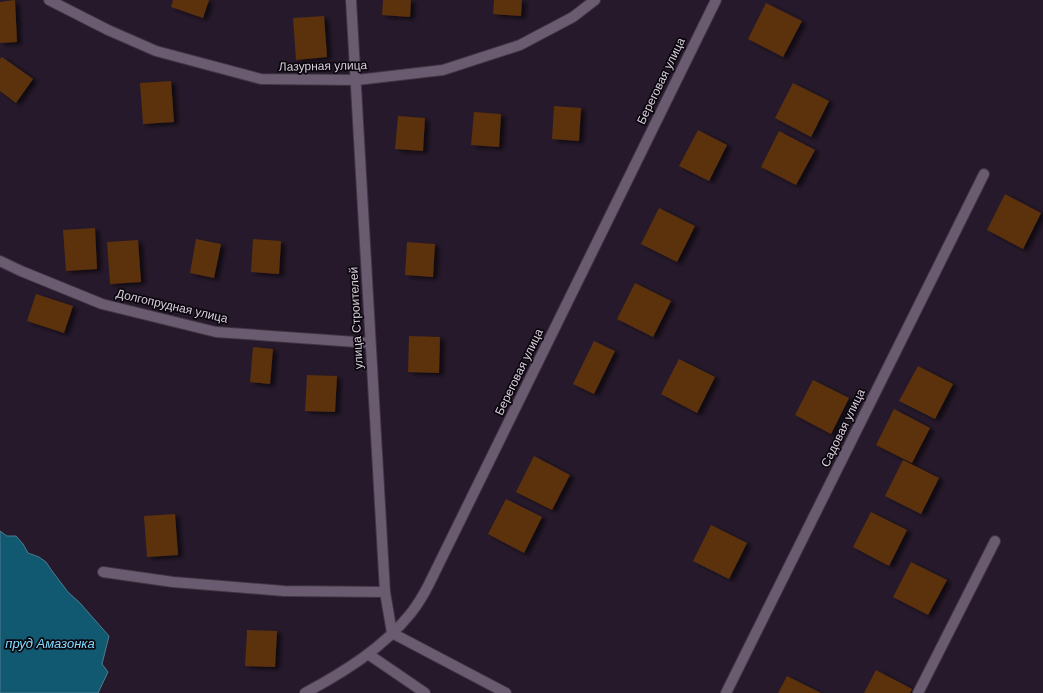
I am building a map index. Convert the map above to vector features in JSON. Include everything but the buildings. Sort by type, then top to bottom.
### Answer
[{"type":"street","name":"Лазурная улица","points":[[49,0],[108,30],[156,51],[261,79],[357,80],[443,70],[520,45],[573,17],[595,0]]},
{"type":"street","name":"улица Строителей","points":[[351,0],[357,80],[384,592],[392,633]]},
{"type":"street","name":"Береговая улица","points":[[305,693],[341,674],[368,654],[412,613],[430,584],[716,0]]},
{"type":"street","name":"Садовая улица","points":[[726,693],[984,174]]},
{"type":"street","name":"Долгопрудная улица","points":[[0,261],[102,304],[216,332],[370,343]]},
{"type":"street","points":[[918,693],[995,541]]},
{"type":"street","points":[[103,572],[173,582],[284,591],[384,592]]},
{"type":"street","points":[[392,633],[506,693]]},
{"type":"street","points":[[368,654],[425,693]]},
{"type":"water","name":"пруд Амазонка","points":[[0,531],[7,536],[16,536],[28,553],[39,557],[46,562],[68,592],[80,603],[109,636],[102,664],[108,672],[98,693],[0,693]]}]
